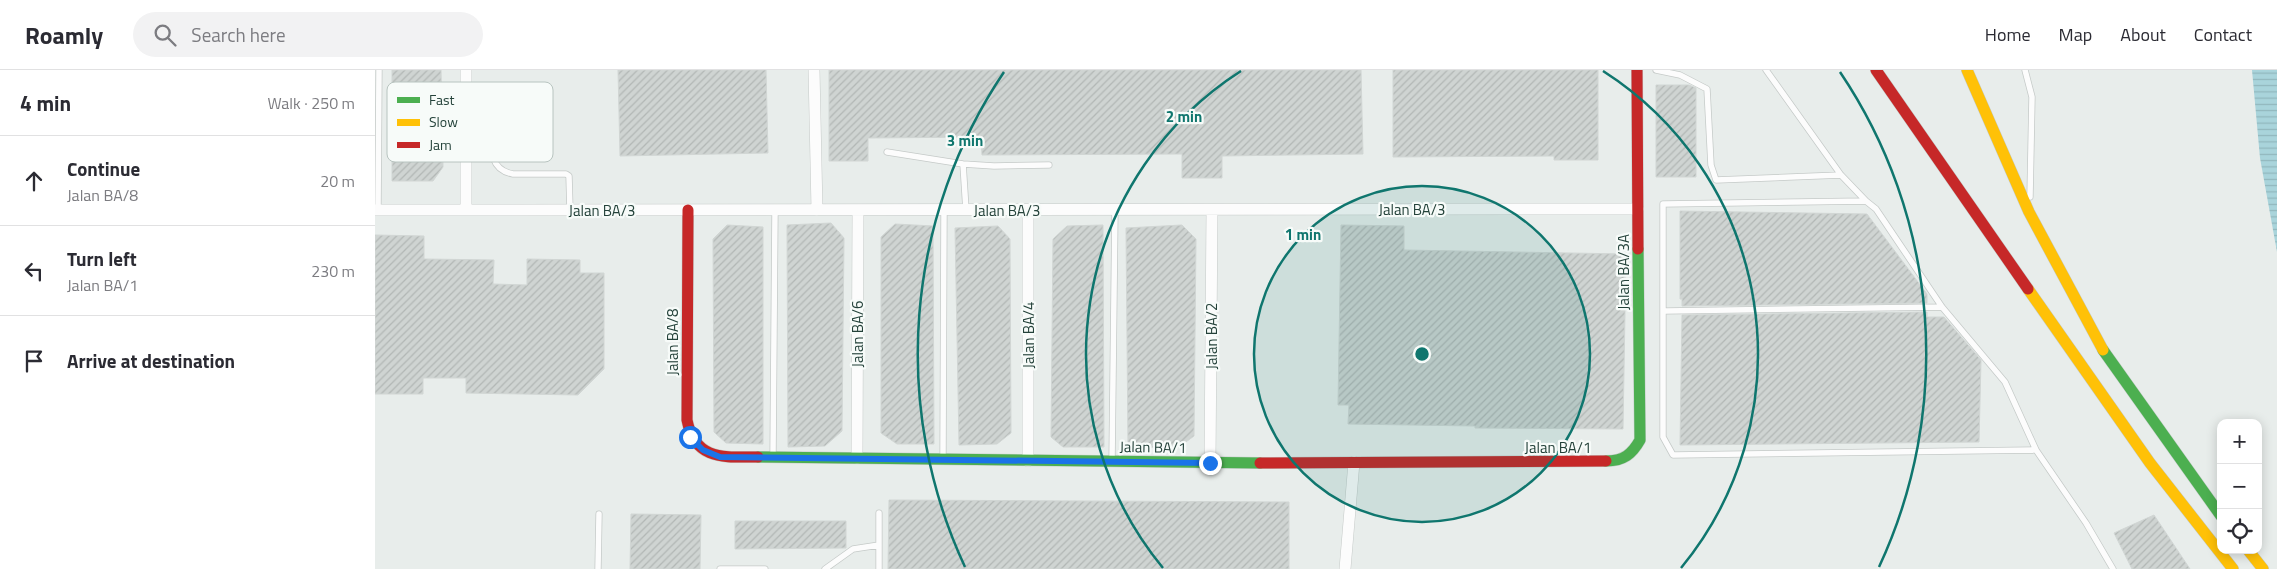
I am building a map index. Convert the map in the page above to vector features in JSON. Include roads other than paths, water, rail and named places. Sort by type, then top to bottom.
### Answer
[{"type":"main road","name":"Jalan BA/3A","points":[[1616,462],[1632,454],[1640,440],[1637,70]]},
{"type":"main road","points":[[1876,70],[1911,124],[2150,463],[2233,569]]},
{"type":"main road","points":[[1967,70],[2029,212],[2101,347],[2217,510]]},
{"type":"main road","name":"Jalan BA/8","points":[[688,210],[687,420],[690,437],[703,450],[720,457]]},
{"type":"main road","name":"Jalan BA/1","points":[[720,457],[1210,463],[1616,462]]},
{"type":"main road","points":[[2251,554],[2263,569]]},
{"type":"street","points":[[814,70],[817,210]]},
{"type":"street","points":[[466,162],[466,210]]},
{"type":"street","name":"Jalan BA/3","points":[[376,210],[1638,209]]},
{"type":"street","name":"Jalan BA/6","points":[[857,458],[858,210]]},
{"type":"street","name":"Jalan BA/4","points":[[1028,210],[1028,461]]},
{"type":"street","name":"Jalan BA/2","points":[[1210,463],[1212,210]]},
{"type":"street","points":[[1345,569],[1354,462]]},
{"type":"lane","points":[[376,210],[379,70]]},
{"type":"lane","points":[[1656,70],[1680,75],[1707,89],[1711,165],[1716,180],[1841,175]]},
{"type":"lane","points":[[1766,70],[1841,175],[1876,209],[1942,308],[2005,382],[2036,450],[2086,524],[2113,569]]},
{"type":"lane","points":[[2025,70],[2032,97],[2029,212]]},
{"type":"lane","points":[[887,152],[963,164],[1049,166]]},
{"type":"lane","points":[[495,162],[497,167],[504,172],[513,174],[567,174],[569,176],[570,210]]},
{"type":"lane","points":[[963,164],[967,210]]},
{"type":"lane","points":[[1866,201],[1663,204],[1665,311],[1663,437],[1673,455],[2036,450]]},
{"type":"lane","points":[[773,457],[775,210]]},
{"type":"lane","points":[[943,459],[944,210]]},
{"type":"lane","points":[[1113,462],[1115,210]]},
{"type":"lane","points":[[1665,311],[1942,308]]},
{"type":"lane","points":[[879,513],[879,569]]},
{"type":"lane","points":[[598,569],[599,514]]},
{"type":"lane","points":[[825,569],[853,549],[879,545]]},
{"type":"lane","points":[[720,569],[765,569]]},
{"type":"water","points":[[2252,70],[2277,70],[2277,252],[2260,158]]}]
